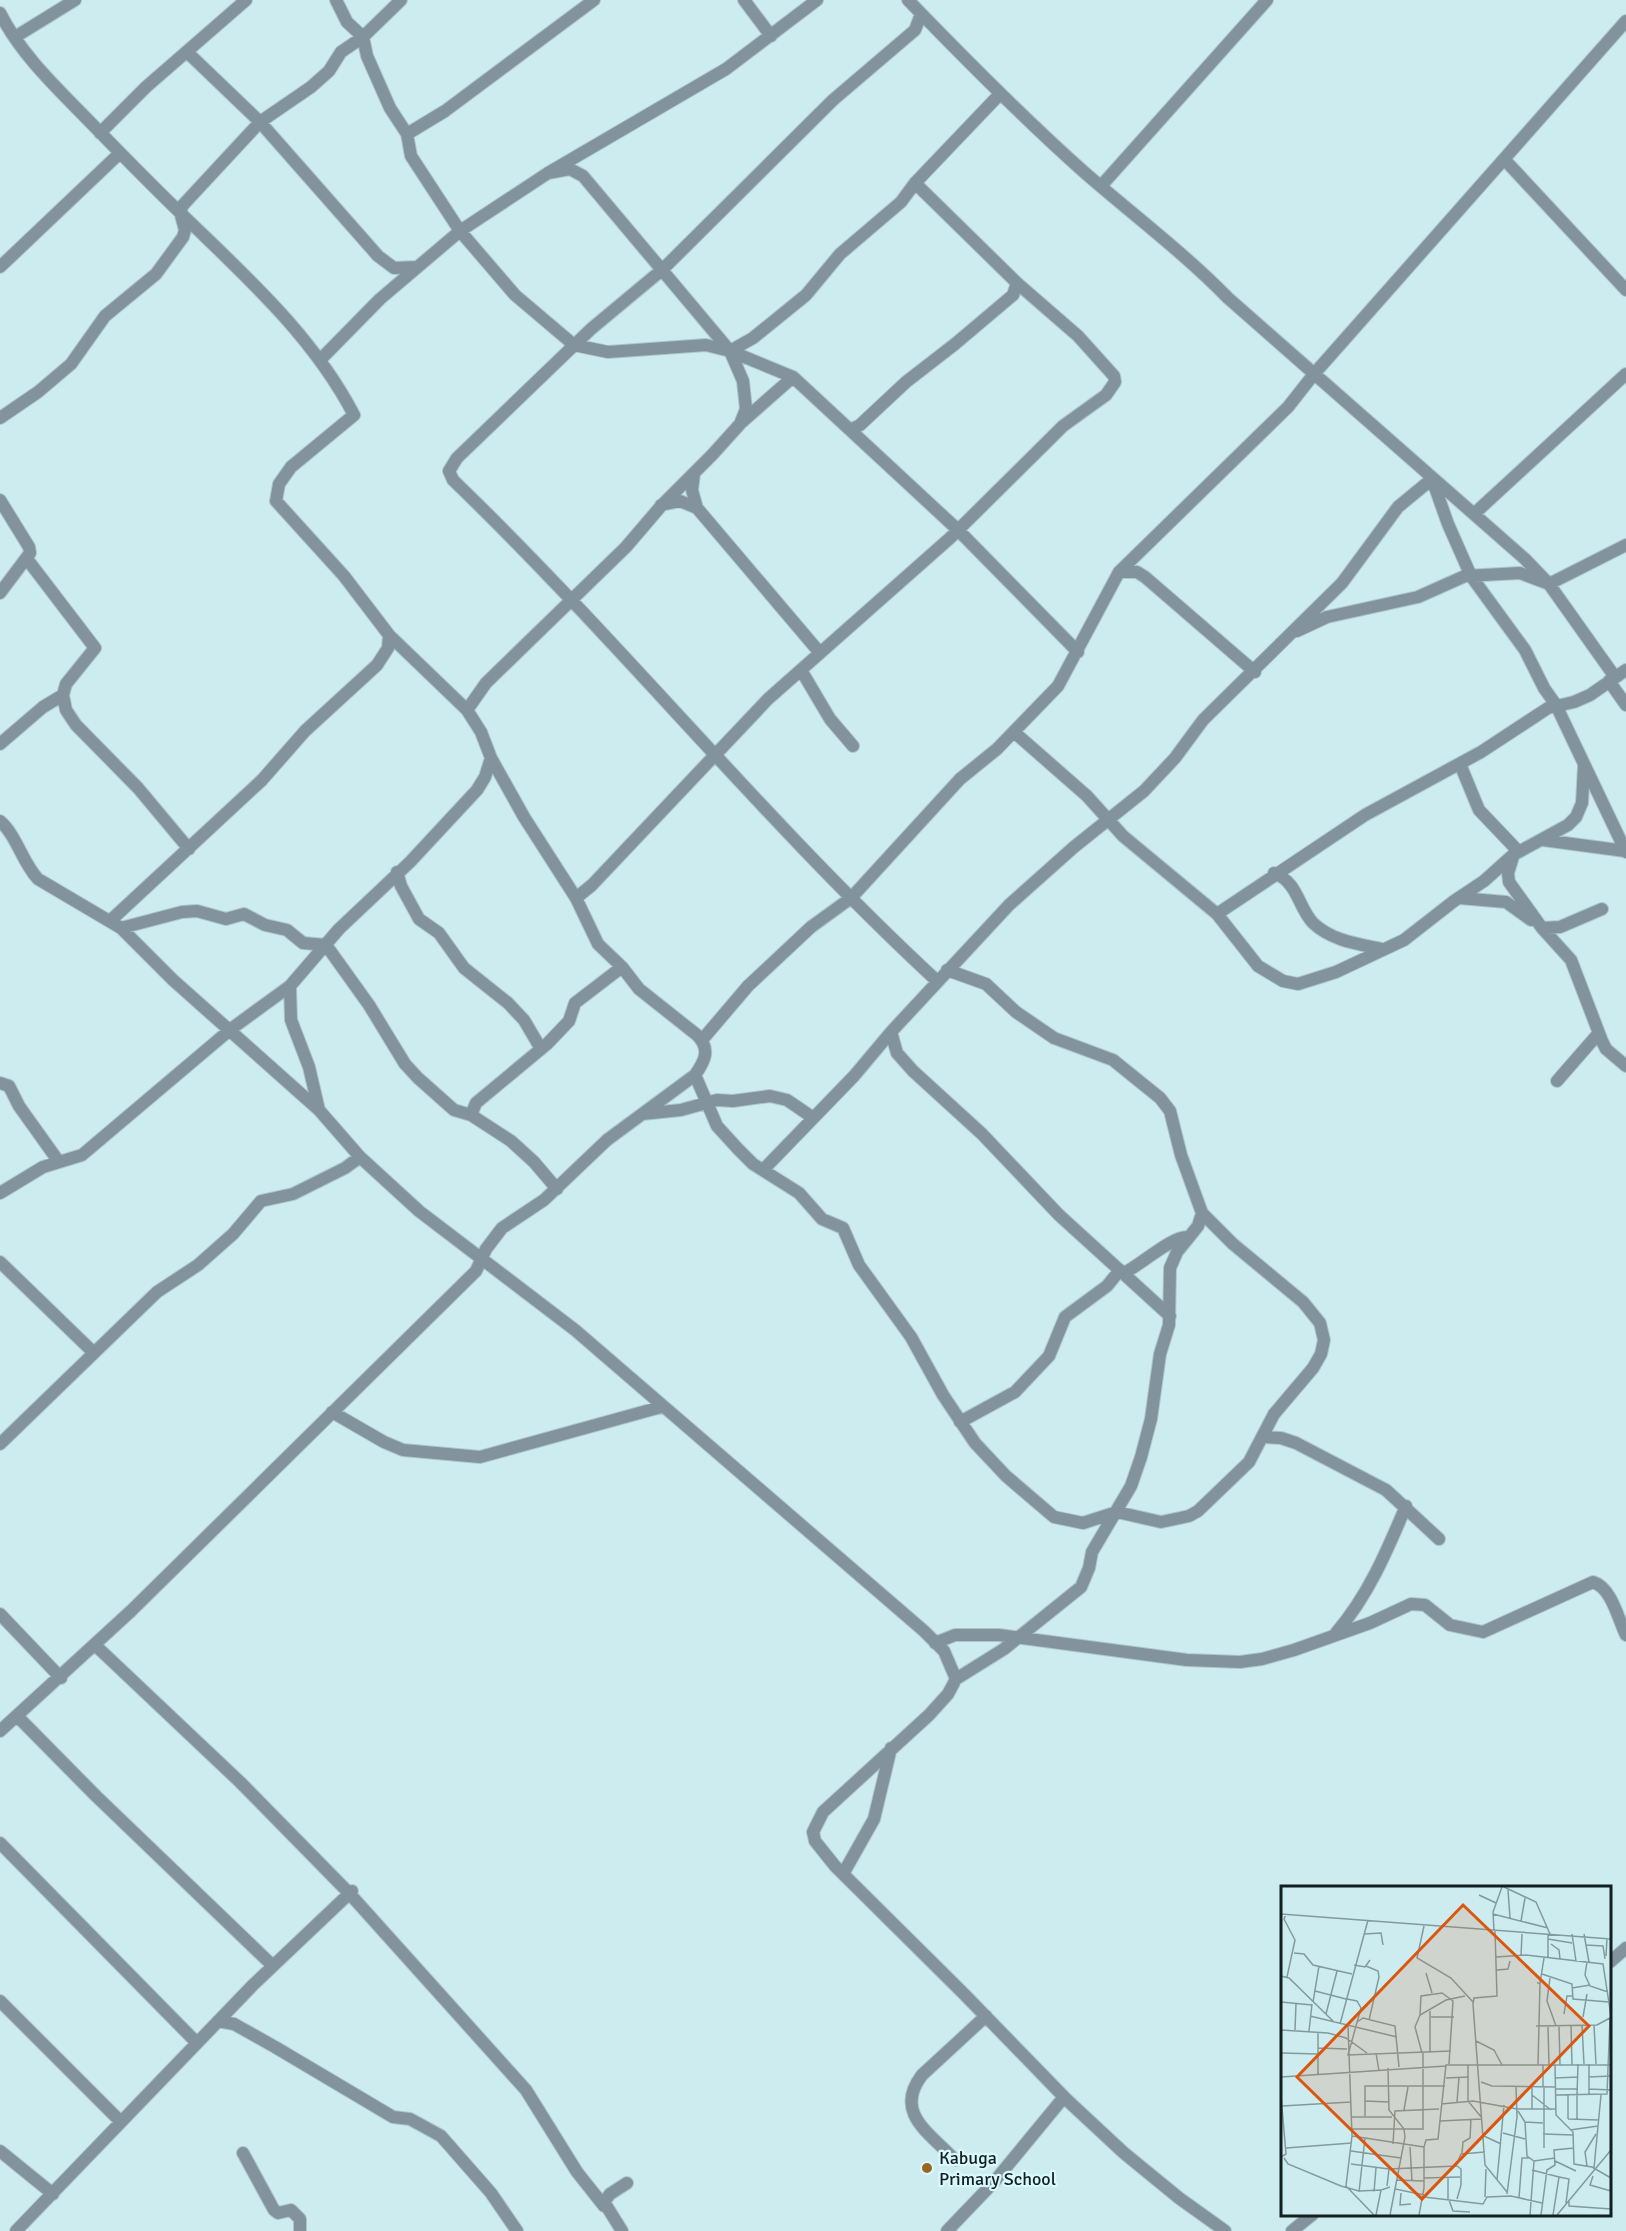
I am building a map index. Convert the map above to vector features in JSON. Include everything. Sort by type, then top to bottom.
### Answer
[{"type":"street","points":[[15,37],[75,0]]},
{"type":"street","points":[[100,133],[246,0]]},
{"type":"street","points":[[336,0],[347,22],[363,37],[367,56],[390,108],[407,134],[411,156],[460,231],[515,295],[574,345],[608,352],[706,345],[730,351],[793,377],[958,530],[1078,652]]},
{"type":"street","points":[[0,418],[38,392],[71,364],[105,316],[156,274],[183,237],[184,230],[180,213],[189,198],[260,122],[311,87],[329,71],[341,52],[363,37],[401,0]]},
{"type":"street","points":[[407,134],[445,111],[594,0]]},
{"type":"street","points":[[744,0],[771,36]]},
{"type":"street","points":[[321,359],[416,267],[460,231],[548,173],[709,80],[817,0]]},
{"type":"street","points":[[908,0],[999,95],[1202,272],[1474,514],[1549,584],[1617,676],[1626,705]]},
{"type":"street","points":[[1101,186],[1267,0]]},
{"type":"street","points":[[921,14],[915,30],[825,108],[663,269],[574,345],[457,458],[449,471],[453,480],[715,756],[851,898],[937,981]]},
{"type":"street","points":[[0,1731],[95,1645],[476,1271],[502,1228],[544,1200],[608,1140],[695,1075],[705,1061],[706,1049],[702,1040],[639,989],[622,967],[598,944],[576,898],[547,856],[491,758],[481,732],[467,710],[389,635],[344,576],[276,501],[279,484],[291,467],[354,415],[321,359],[264,295],[53,84],[1,18]]},
{"type":"street","points":[[702,1040],[748,986],[811,927],[851,898],[960,780],[1014,732],[1058,686],[1119,572],[1288,407],[1314,374],[1626,21]]},
{"type":"street","points":[[187,52],[260,122],[378,256],[394,268],[416,267]]},
{"type":"street","points":[[730,351],[753,338],[795,306],[840,255],[867,230],[883,219],[999,95]]},
{"type":"street","points":[[0,267],[120,153]]},
{"type":"street","points":[[1504,159],[1626,290]]},
{"type":"street","points":[[548,173],[570,169],[584,176],[730,351],[743,381],[747,401],[740,424]]},
{"type":"street","points":[[576,898],[592,885],[768,699],[958,530],[1063,426],[1106,395],[1115,382],[1110,370],[1084,343],[1017,283],[915,183]]},
{"type":"street","points":[[850,429],[860,425],[906,382],[956,344],[1013,295],[1017,283]]},
{"type":"street","points":[[1474,514],[1626,374]]},
{"type":"street","points":[[467,710],[486,683],[626,547],[661,506],[740,424],[793,377]]},
{"type":"street","points":[[694,474],[692,490],[697,508],[820,653]]},
{"type":"street","points":[[1432,479],[1448,524],[1471,576],[1526,650],[1544,688],[1556,705],[1626,851]]},
{"type":"street","points":[[764,1170],[812,1117],[854,1076],[937,981],[1009,905],[1074,847],[1144,791],[1175,758],[1203,720],[1255,672],[1342,583],[1398,507],[1432,479]]},
{"type":"street","points":[[0,500],[29,547],[27,559],[0,593]]},
{"type":"street","points":[[661,506],[680,501],[697,508]]},
{"type":"street","points":[[1290,634],[1328,617],[1418,597],[1471,576],[1520,573],[1549,584],[1626,545]]},
{"type":"street","points":[[0,744],[43,707],[63,695],[72,674],[95,648],[27,559]]},
{"type":"street","points":[[1119,572],[1137,572],[1145,577],[1255,672]]},
{"type":"street","points":[[116,924],[189,849],[262,780],[304,731],[377,665],[388,648],[389,635]]},
{"type":"street","points":[[801,670],[830,719],[853,746]]},
{"type":"street","points":[[1217,914],[1274,873],[1365,815],[1460,764],[1556,705],[1582,698],[1617,676]]},
{"type":"street","points":[[63,695],[70,718],[138,788],[189,849]]},
{"type":"street","points":[[1014,732],[1087,796],[1163,872],[1217,914],[1258,966],[1282,981],[1298,984],[1336,972],[1418,932],[1516,853],[1555,834],[1576,817],[1582,803],[1584,764]]},
{"type":"street","points":[[0,1193],[43,1167],[82,1155],[231,1029],[290,986],[326,945],[397,872],[410,862],[477,790],[485,777],[491,758]]},
{"type":"street","points":[[1460,764],[1479,810],[1516,853]]},
{"type":"street","points":[[0,821],[9,832],[28,869],[38,879],[116,924],[173,980],[231,1029],[319,1110],[360,1157],[419,1211],[575,1330],[661,1407],[703,1440],[935,1642],[948,1659],[956,1679]]},
{"type":"street","points":[[1539,840],[1563,841],[1626,851]]},
{"type":"street","points":[[1516,853],[1508,873],[1509,882],[1541,927],[1571,960],[1580,979],[1598,1034],[1606,1049],[1626,1066]]},
{"type":"street","points":[[397,872],[401,886],[419,919],[439,933],[464,968],[508,1003],[524,1020],[541,1049]]},
{"type":"street","points":[[1274,873],[1289,884],[1304,905],[1308,917],[1323,930],[1356,944],[1382,949]]},
{"type":"street","points":[[1459,898],[1506,902],[1541,927],[1560,927],[1602,909]]},
{"type":"street","points":[[116,924],[182,912],[196,911],[226,919],[244,914],[265,925],[287,930],[303,943],[326,945],[369,1005],[405,1064],[454,1110],[471,1115],[516,1146],[557,1189]]},
{"type":"street","points":[[471,1115],[476,1103],[541,1049],[567,1023],[575,1003],[622,967]]},
{"type":"street","points":[[695,1075],[717,1126],[753,1164],[799,1193],[822,1219],[841,1226],[859,1265],[911,1337],[960,1422],[975,1443],[1006,1476],[1054,1517],[1083,1523],[1117,1512],[1161,1522],[1189,1516],[1208,1504],[1249,1462],[1274,1414],[1321,1354],[1324,1340],[1320,1323],[1303,1302],[1233,1244],[1202,1213],[1181,1155],[1170,1111],[1160,1098],[1113,1060],[1054,1038],[1016,1012],[986,984],[947,970]]},
{"type":"street","points":[[290,986],[291,1020],[309,1067],[319,1110]]},
{"type":"street","points":[[891,1032],[897,1053],[913,1071],[982,1134],[1040,1196],[1170,1316]]},
{"type":"street","points":[[1557,1081],[1598,1034]]},
{"type":"street","points":[[0,1083],[9,1086],[19,1106],[59,1162]]},
{"type":"street","points":[[641,1114],[681,1110],[707,1102],[776,1096],[797,1105],[812,1117]]},
{"type":"street","points":[[0,1444],[93,1352],[158,1292],[198,1265],[233,1234],[261,1201],[293,1194],[345,1168],[360,1157]]},
{"type":"street","points":[[1202,1213],[1198,1226],[1188,1237],[1170,1268],[1170,1316],[1160,1354],[1151,1419],[1143,1449],[1131,1486],[1092,1552],[1089,1568],[1081,1587],[991,1659],[956,1679],[948,1694],[929,1715],[844,1790],[817,1821],[813,1832],[815,1841],[843,1874],[1064,2097],[1124,2153],[1179,2198],[1225,2231]]},
{"type":"street","points":[[960,1422],[1015,1392],[1049,1356],[1065,1317],[1122,1272],[1144,1263],[1174,1239],[1188,1237]]},
{"type":"street","points":[[0,1262],[93,1352]]},
{"type":"street","points":[[332,1412],[384,1442],[403,1450],[480,1457],[661,1407]]},
{"type":"street","points":[[1263,1437],[1281,1438],[1296,1443],[1386,1490],[1406,1506],[1439,1539]]},
{"type":"street","points":[[1335,1634],[1350,1617],[1371,1581],[1406,1506]]},
{"type":"street","points":[[935,1642],[956,1635],[999,1635],[1218,1662],[1262,1659],[1377,1620],[1411,1604],[1425,1605],[1450,1624],[1483,1632],[1593,1582],[1603,1588],[1610,1597],[1626,1635]]},
{"type":"street","points":[[0,1614],[60,1678]]},
{"type":"street","points":[[95,1645],[240,1782],[350,1892],[526,2090],[577,2172],[622,2231]]},
{"type":"street","points":[[17,1716],[96,1796],[273,1966]]},
{"type":"street","points":[[843,1874],[874,1819],[891,1748]]},
{"type":"street","points":[[0,1843],[197,2043]]},
{"type":"street","points":[[16,2231],[26,2225],[120,2121],[218,2021],[350,1892]]},
{"type":"street","points":[[1611,1961],[1626,1948]]},
{"type":"street","points":[[0,2001],[120,2121]]},
{"type":"street","points":[[955,2160],[912,2114],[910,2098],[914,2086],[922,2075],[986,2016]]},
{"type":"street","points":[[218,2021],[234,2024],[393,2117],[410,2119],[441,2136],[491,2193],[516,2231]]},
{"type":"street","points":[[947,2231],[994,2182],[1064,2097]]},
{"type":"street","points":[[0,2151],[52,2194]]},
{"type":"street","points":[[243,2154],[274,2210],[278,2213],[291,2210],[300,2219],[300,2231]]},
{"type":"street","points":[[604,2205],[605,2199],[610,2194],[627,2183]]},
{"type":"street","points":[[1292,2231],[1311,2216]]},
{"type":"place","name":"Kabuga Primary School","points":[[927,2168]]}]
